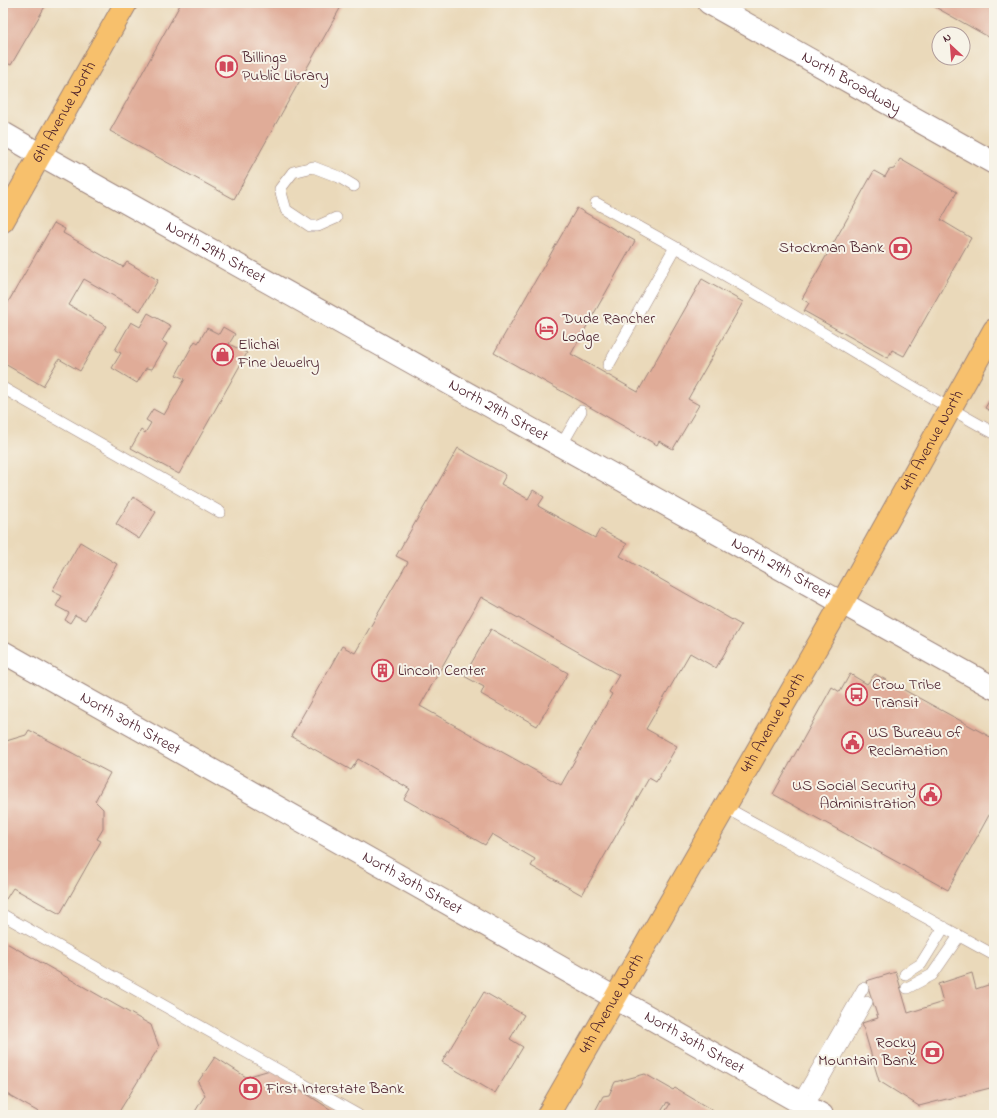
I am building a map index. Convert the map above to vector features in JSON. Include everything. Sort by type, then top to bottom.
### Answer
[{"type":"main road","name":"6th Avenue North","points":[[3,221],[126,3]]},
{"type":"main road","name":"4th Avenue North","points":[[548,1115],[842,603],[994,330]]},
{"type":"street","name":"North Broadway","points":[[709,3],[994,163]]},
{"type":"street","name":"North 29th Street","points":[[3,133],[994,688]]},
{"type":"street","name":"North 30th Street","points":[[3,652],[809,1108]]},
{"type":"lane","points":[[336,218],[318,226],[310,226],[286,210],[280,189],[293,172],[313,167],[339,177],[354,186]]},
{"type":"lane","points":[[596,203],[724,274],[950,409],[994,433]]},
{"type":"lane","points":[[608,366],[675,247]]},
{"type":"lane","points":[[3,388],[220,512]]},
{"type":"lane","points":[[561,446],[581,411]]},
{"type":"lane","points":[[725,807],[994,955]]},
{"type":"lane","points":[[3,915],[358,1115]]},
{"type":"lane","points":[[905,974],[921,964],[944,928]]},
{"type":"lane","points":[[907,988],[932,975],[959,936]]},
{"type":"lane","points":[[809,1108],[863,988]]},
{"type":"lane","points":[[809,1108],[867,1002]]},
{"type":"shaded area","points":[[3,3],[113,3],[59,100],[116,3],[994,3],[994,1115],[3,1115]]},
{"type":"building","points":[[3,3],[47,3],[11,65],[3,61]]},
{"type":"building","name":"Billings Public Library","points":[[181,3],[343,3],[234,199],[110,131]]},
{"type":"building","points":[[928,3],[994,3],[994,40]]},
{"type":"building","points":[[900,159],[957,192],[941,220],[971,238],[904,356],[892,350],[888,358],[804,311],[809,303],[802,299],[874,171],[885,177],[889,170],[894,169]]},
{"type":"building","name":"Dude Rancher Lodge","points":[[577,208],[635,241],[571,354],[638,392],[702,279],[743,302],[688,399],[699,405],[673,449],[659,441],[657,445],[494,353]]},
{"type":"building","points":[[54,223],[65,229],[63,233],[123,267],[127,262],[158,280],[140,311],[84,279],[69,305],[106,326],[80,371],[59,359],[43,386],[3,363],[3,311]]},
{"type":"building","points":[[148,313],[171,326],[162,341],[167,344],[152,369],[146,368],[137,383],[112,368],[121,353],[115,350],[131,322],[140,327]]},
{"type":"building","points":[[223,327],[235,334],[229,344],[247,353],[179,474],[131,448],[141,430],[145,433],[151,423],[146,420],[153,409],[164,415],[185,379],[176,375],[195,341],[198,343],[207,328],[219,334]]},
{"type":"building","points":[[994,393],[994,413],[985,408]]},
{"type":"building","name":"Lincoln Center","points":[[458,448],[506,475],[501,484],[528,499],[533,490],[544,497],[538,506],[595,538],[600,529],[627,544],[620,556],[741,625],[716,668],[690,653],[646,729],[677,746],[656,782],[649,778],[582,895],[531,866],[535,859],[492,834],[485,845],[404,799],[410,789],[358,759],[351,770],[291,736],[342,646],[355,653],[408,562],[396,556]],"holes":[[[481,597],[619,675],[609,692],[612,694],[561,785],[420,706]]]},
{"type":"building","points":[[133,497],[156,512],[139,539],[116,524]]},
{"type":"building","points":[[80,542],[117,564],[85,620],[75,615],[70,623],[65,620],[69,613],[56,606],[62,596],[52,591]]},
{"type":"building","points":[[491,629],[568,673],[537,726],[481,694],[484,687],[464,676]]},
{"type":"building","points":[[850,674],[867,684],[875,674],[994,739],[994,806],[948,890],[773,794],[832,687],[840,692]]},
{"type":"building","points":[[29,730],[110,773],[95,801],[103,809],[103,829],[97,839],[101,841],[60,914],[13,888],[6,899],[3,898],[3,742],[26,735]]},
{"type":"building","points":[[3,941],[151,1025],[159,1047],[117,1115],[44,1115],[3,1092]]},
{"type":"building","name":"Rocky Mountain Bank","points":[[896,972],[908,1013],[943,1002],[938,984],[972,973],[976,989],[994,983],[994,1087],[919,1106],[879,1081],[862,1023],[878,1018],[866,981]]},
{"type":"building","points":[[484,992],[524,1015],[510,1039],[523,1047],[495,1093],[442,1062]]},
{"type":"building","name":"First Interstate Bank","points":[[215,1057],[246,1077],[270,1070],[339,1115],[193,1115],[205,1095],[198,1082]]},
{"type":"building","points":[[645,1074],[673,1090],[675,1088],[720,1115],[663,1115],[670,1104],[667,1102],[659,1115],[655,1112],[654,1115],[593,1115],[603,1096],[609,1095],[615,1082]]},
{"type":"place","name":"Billings Public Library","points":[[226,67]]},
{"type":"place","name":"Stockman Bank","points":[[900,248]]},
{"type":"place","name":"Dude Rancher Lodge","points":[[547,328]]},
{"type":"place","name":"Elichai Fine Jewelry","points":[[222,354]]},
{"type":"place","name":"Lincoln Center","points":[[383,671]]},
{"type":"place","name":"Crow Tribe Transit","points":[[856,694]]},
{"type":"place","name":"US Bureau of Reclamation","points":[[852,742]]},
{"type":"place","name":"US Social Security Administration","points":[[931,795]]},
{"type":"place","name":"Rocky Mountain Bank","points":[[932,1052]]},
{"type":"place","name":"First Interstate Bank","points":[[250,1089]]}]
